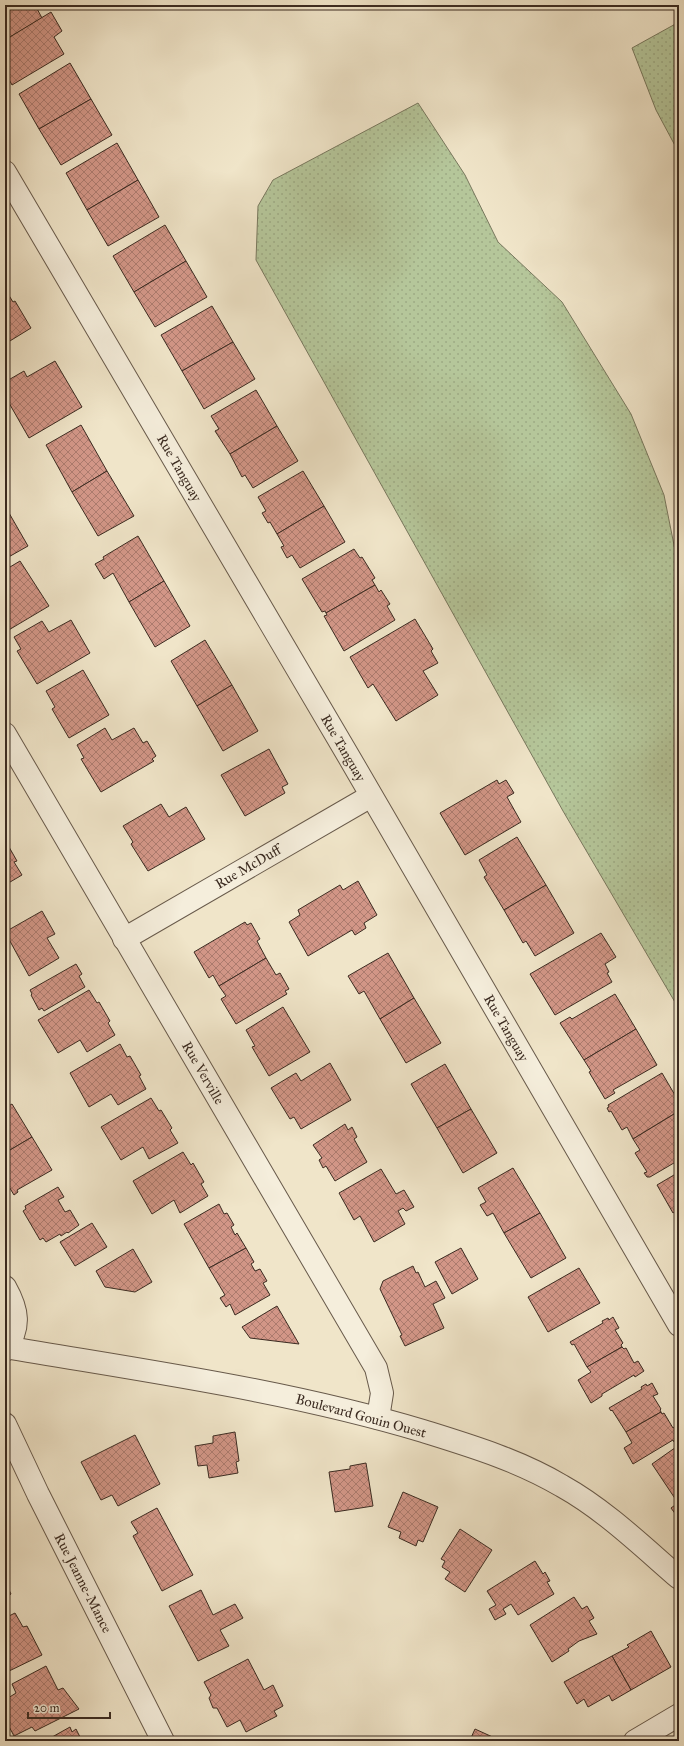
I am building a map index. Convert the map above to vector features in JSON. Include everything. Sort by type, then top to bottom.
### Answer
[{"type":"street","name":"Rue Tanguay","points":[[5,172],[679,1325]]},
{"type":"street","name":"Rue Verville","points":[[5,734],[376,1368],[382,1393],[378,1418]]},
{"type":"street","name":"Rue McDuff","points":[[124,939],[371,796]]},
{"type":"street","points":[[5,1287],[14,1305],[16,1319],[14,1335],[6,1348]]},
{"type":"street","name":"Boulevard Gouin Ouest","points":[[6,1348],[243,1387],[378,1418],[476,1448],[514,1462],[547,1478],[592,1506],[679,1578]]},
{"type":"street","name":"Rue Jeanne-Mance","points":[[5,1424],[38,1494],[163,1741]]},
{"type":"street","points":[[635,1741],[679,1715]]},
{"type":"green space","points":[[679,22],[679,153],[656,110],[632,48]]},
{"type":"green space","points":[[418,103],[465,175],[498,242],[562,302],[631,414],[664,495],[679,570],[679,1009],[563,811],[256,260],[258,206],[273,180]]},
{"type":"building","points":[[5,5],[35,5],[42,18],[5,40]]},
{"type":"building","points":[[51,12],[62,31],[54,37],[64,54],[12,85],[5,72],[5,40]]},
{"type":"building","points":[[70,63],[91,99],[39,129],[19,94]]},
{"type":"building","points":[[91,99],[112,135],[61,165],[39,129]]},
{"type":"building","points":[[117,143],[138,180],[87,210],[66,173]]},
{"type":"building","points":[[138,180],[159,217],[108,246],[87,210]]},
{"type":"building","points":[[165,225],[186,261],[134,292],[113,256]]},
{"type":"building","points":[[186,261],[207,297],[155,327],[134,292]]},
{"type":"building","points":[[5,289],[13,302],[15,301],[31,328],[5,344]]},
{"type":"building","points":[[212,306],[233,342],[182,371],[161,335]]},
{"type":"building","points":[[233,342],[255,379],[204,409],[182,371]]},
{"type":"building","points":[[55,361],[82,407],[29,438],[5,396],[5,382],[24,371],[27,377]]},
{"type":"building","points":[[256,390],[277,426],[230,454],[215,431],[219,429],[211,416]]},
{"type":"building","points":[[81,425],[107,471],[72,492],[46,445]]},
{"type":"building","points":[[277,426],[298,461],[253,488],[245,475],[242,477],[230,454]]},
{"type":"building","points":[[107,471],[134,516],[98,536],[72,492]]},
{"type":"building","points":[[303,471],[324,506],[277,534],[270,522],[268,523],[262,513],[266,511],[258,497]]},
{"type":"building","points":[[324,506],[345,542],[300,568],[292,555],[287,558],[281,547],[284,546],[277,534]]},
{"type":"building","points":[[9,513],[28,546],[5,559],[5,515]]},
{"type":"building","points":[[138,536],[164,581],[129,602],[113,573],[104,579],[95,564],[104,559],[103,557]]},
{"type":"building","points":[[354,549],[360,558],[362,557],[375,578],[372,580],[375,585],[326,613],[325,611],[322,612],[302,579]]},
{"type":"building","points":[[20,561],[49,606],[7,631],[5,628],[5,570]]},
{"type":"building","points":[[164,581],[190,626],[155,647],[129,602]]},
{"type":"building","points":[[375,585],[379,592],[381,590],[390,604],[387,606],[395,620],[344,651],[324,616],[327,615],[326,613]]},
{"type":"building","points":[[415,619],[433,649],[431,651],[438,663],[423,671],[438,695],[396,721],[373,684],[368,688],[350,657]]},
{"type":"building","points":[[71,620],[90,653],[37,684],[17,651],[21,649],[14,637],[42,621],[49,632]]},
{"type":"building","points":[[205,640],[232,685],[197,706],[171,661]]},
{"type":"building","points":[[83,670],[109,715],[69,738],[52,709],[55,707],[46,691]]},
{"type":"building","points":[[232,685],[258,731],[223,751],[197,706]]},
{"type":"building","points":[[105,728],[112,740],[134,728],[143,743],[147,741],[156,756],[152,759],[154,761],[101,792],[81,759],[84,758],[77,745]]},
{"type":"building","points":[[269,749],[288,784],[282,787],[285,793],[245,816],[221,775]]},
{"type":"building","points":[[497,780],[499,784],[506,780],[514,793],[507,797],[521,822],[465,855],[440,813]]},
{"type":"building","points":[[161,804],[169,817],[186,807],[205,839],[148,871],[131,844],[133,842],[123,826]]},
{"type":"building","points":[[517,837],[546,885],[504,910],[484,877],[487,875],[479,860]]},
{"type":"building","points":[[5,840],[17,861],[14,862],[22,875],[5,885]]},
{"type":"building","points":[[358,881],[377,915],[364,923],[366,928],[355,935],[352,930],[308,956],[289,922],[300,915],[298,910],[340,885],[343,890]]},
{"type":"building","points":[[546,885],[574,933],[535,956],[526,941],[523,943],[504,910]]},
{"type":"building","points":[[42,911],[55,934],[47,938],[59,958],[29,976],[5,932]]},
{"type":"building","points":[[245,922],[247,925],[251,923],[260,939],[257,941],[266,958],[219,986],[213,975],[209,978],[194,952]]},
{"type":"building","points":[[601,933],[616,957],[605,964],[609,972],[607,973],[612,982],[555,1015],[530,974]]},
{"type":"building","points":[[388,953],[414,998],[380,1019],[364,991],[359,994],[348,976]]},
{"type":"building","points":[[266,958],[276,975],[280,973],[289,989],[285,991],[287,994],[236,1024],[221,999],[226,996],[219,986]]},
{"type":"building","points":[[76,964],[82,974],[79,976],[85,987],[44,1011],[42,1008],[39,1010],[30,990]]},
{"type":"building","points":[[89,990],[97,1003],[99,1002],[110,1021],[108,1023],[115,1035],[87,1052],[80,1040],[58,1053],[38,1020]]},
{"type":"building","points":[[615,994],[636,1029],[584,1060],[560,1023],[570,1017],[572,1019]]},
{"type":"building","points":[[414,998],[441,1043],[406,1063],[380,1019]]},
{"type":"building","points":[[283,1007],[310,1052],[269,1076],[252,1047],[255,1046],[246,1030]]},
{"type":"building","points":[[636,1029],[657,1065],[613,1090],[615,1093],[605,1099],[589,1072],[591,1071],[584,1060]]},
{"type":"building","points":[[120,1044],[127,1057],[130,1056],[141,1075],[139,1076],[146,1089],[118,1105],[111,1094],[89,1107],[70,1073]]},
{"type":"building","points":[[330,1063],[351,1100],[301,1129],[294,1117],[290,1119],[271,1088],[296,1073],[301,1081]]},
{"type":"building","points":[[445,1064],[471,1109],[437,1128],[411,1084]]},
{"type":"building","points":[[662,1073],[679,1102],[679,1111],[633,1139],[627,1127],[622,1130],[611,1111],[609,1112],[607,1108],[609,1107],[608,1105]]},
{"type":"building","points":[[151,1098],[159,1111],[161,1110],[172,1128],[170,1130],[178,1143],[149,1159],[143,1147],[121,1160],[101,1127]]},
{"type":"building","points":[[12,1104],[32,1137],[5,1153],[5,1108]]},
{"type":"building","points":[[471,1109],[497,1153],[463,1173],[437,1128]]},
{"type":"building","points":[[679,1111],[679,1160],[650,1177],[647,1177],[644,1173],[647,1172],[635,1153],[640,1150],[633,1139]]},
{"type":"building","points":[[345,1124],[348,1130],[352,1127],[357,1137],[354,1139],[367,1162],[335,1181],[326,1166],[323,1168],[319,1160],[322,1158],[313,1145]]},
{"type":"building","points":[[32,1137],[52,1170],[17,1190],[18,1192],[14,1195],[5,1180],[5,1153]]},
{"type":"building","points":[[183,1152],[191,1165],[193,1163],[204,1182],[201,1184],[208,1196],[180,1213],[174,1200],[152,1214],[133,1181]]},
{"type":"building","points":[[513,1168],[540,1213],[504,1233],[493,1213],[487,1216],[480,1205],[486,1202],[478,1188]]},
{"type":"building","points":[[381,1169],[396,1194],[404,1190],[414,1207],[406,1211],[403,1208],[398,1211],[405,1224],[374,1242],[360,1216],[354,1220],[339,1193]]},
{"type":"building","points":[[679,1172],[679,1209],[673,1213],[657,1185]]},
{"type":"building","points":[[58,1187],[64,1197],[58,1200],[65,1212],[70,1210],[79,1225],[68,1233],[67,1232],[61,1236],[60,1234],[46,1242],[43,1238],[40,1240],[23,1211],[26,1209],[25,1206]]},
{"type":"building","points":[[219,1204],[224,1214],[227,1213],[234,1225],[231,1227],[235,1235],[237,1233],[246,1248],[209,1268],[184,1224]]},
{"type":"building","points":[[540,1213],[566,1258],[531,1278],[504,1233]]},
{"type":"building","points":[[92,1223],[107,1247],[75,1266],[60,1242]]},
{"type":"building","points":[[246,1248],[254,1262],[251,1264],[255,1271],[260,1269],[267,1281],[263,1283],[270,1295],[235,1315],[230,1304],[226,1307],[220,1298],[225,1295],[209,1268]]},
{"type":"building","points":[[461,1248],[478,1279],[452,1294],[435,1262]]},
{"type":"building","points":[[133,1249],[152,1282],[135,1292],[105,1287],[96,1271]]},
{"type":"building","points":[[413,1266],[416,1273],[418,1272],[425,1287],[436,1281],[445,1298],[433,1304],[444,1328],[405,1346],[400,1336],[402,1335],[380,1289],[383,1281]]},
{"type":"building","points":[[579,1268],[600,1303],[548,1332],[528,1297]]},
{"type":"building","points":[[277,1306],[299,1344],[250,1338],[242,1327]]},
{"type":"building","points":[[613,1317],[619,1328],[615,1330],[623,1343],[621,1345],[622,1347],[587,1367],[574,1344],[572,1345],[570,1342],[603,1323],[602,1321],[608,1318],[609,1320]]},
{"type":"building","points":[[622,1347],[624,1349],[626,1348],[634,1363],[638,1361],[644,1371],[635,1377],[634,1375],[602,1394],[602,1396],[591,1403],[578,1380],[591,1372],[587,1367]]},
{"type":"building","points":[[652,1383],[658,1394],[653,1396],[661,1409],[661,1412],[626,1432],[612,1410],[611,1411],[609,1408],[642,1389],[641,1387],[646,1384],[647,1386]]},
{"type":"building","points":[[661,1412],[662,1414],[664,1413],[673,1428],[676,1426],[679,1431],[679,1438],[674,1442],[673,1440],[633,1464],[624,1448],[632,1443],[626,1432]]},
{"type":"building","points":[[235,1432],[239,1461],[236,1462],[238,1473],[209,1478],[207,1465],[198,1466],[195,1446],[213,1443],[213,1436]]},
{"type":"building","points":[[135,1435],[160,1484],[118,1506],[112,1495],[101,1500],[81,1462]]},
{"type":"building","points":[[679,1445],[679,1519],[671,1508],[678,1503],[652,1464]]},
{"type":"building","points":[[366,1463],[373,1506],[335,1512],[329,1472],[350,1469],[350,1466]]},
{"type":"building","points":[[403,1492],[438,1507],[423,1542],[418,1540],[416,1546],[399,1538],[401,1532],[388,1527]]},
{"type":"building","points":[[157,1508],[193,1575],[162,1591],[133,1536],[138,1533],[131,1522]]},
{"type":"building","points":[[460,1529],[492,1550],[465,1592],[445,1579],[450,1572],[442,1567],[445,1561],[441,1559]]},
{"type":"building","points":[[535,1561],[543,1574],[545,1572],[550,1581],[547,1582],[554,1594],[518,1615],[511,1604],[503,1609],[506,1614],[495,1620],[489,1609],[496,1605],[487,1591]]},
{"type":"building","points":[[5,1582],[11,1594],[5,1598]]},
{"type":"building","points":[[201,1590],[213,1615],[235,1604],[243,1618],[220,1630],[229,1646],[198,1661],[169,1606]]},
{"type":"building","points":[[574,1597],[582,1609],[587,1606],[594,1618],[589,1621],[597,1634],[579,1641],[568,1649],[569,1651],[552,1662],[530,1625]]},
{"type":"building","points":[[15,1613],[23,1627],[27,1626],[42,1655],[5,1673],[5,1618]]},
{"type":"building","points":[[651,1631],[671,1667],[631,1690],[612,1656],[629,1647],[627,1645]]},
{"type":"building","points":[[612,1656],[631,1690],[612,1701],[609,1695],[588,1707],[584,1699],[577,1704],[564,1682]]},
{"type":"building","points":[[248,1659],[264,1690],[273,1685],[283,1706],[274,1711],[277,1716],[246,1732],[240,1720],[227,1727],[217,1708],[213,1708],[209,1698],[211,1695],[204,1682]]},
{"type":"building","points":[[46,1666],[58,1690],[63,1688],[79,1709],[35,1731],[32,1727],[14,1736],[5,1719],[5,1700],[16,1693],[12,1684]]},
{"type":"building","points":[[70,1727],[72,1732],[76,1729],[82,1741],[45,1741]]},
{"type":"building","points":[[475,1729],[497,1739],[496,1741],[460,1741],[462,1737],[470,1740]]}]
